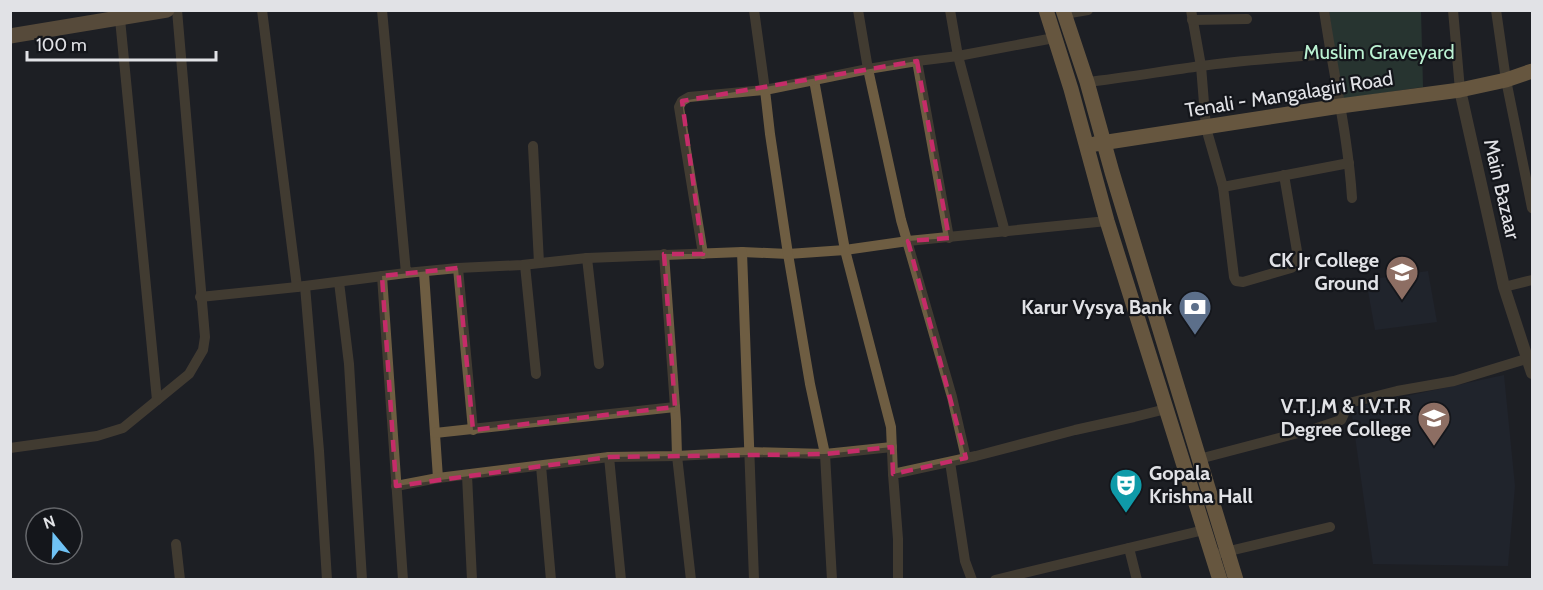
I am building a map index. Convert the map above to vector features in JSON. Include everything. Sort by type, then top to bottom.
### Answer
[{"type":"main road","points":[[10,36],[167,10]]},
{"type":"main road","points":[[1046,10],[1071,89],[1107,221],[1204,530],[1236,579]]},
{"type":"main road","points":[[1063,12],[1087,82],[1199,459],[1220,553],[1220,579]]},
{"type":"main road","name":"Tenali - Mangalagiri Road","points":[[1086,146],[1340,106],[1460,90],[1506,80],[1533,71]]},
{"type":"street","points":[[10,448],[97,436],[123,428],[189,374],[203,350],[205,337],[177,10]]},
{"type":"street","points":[[262,10],[301,287],[319,451],[327,579]]},
{"type":"street","points":[[382,10],[406,273]]},
{"type":"street","points":[[754,10],[788,254],[810,384],[825,454],[832,579]]},
{"type":"street","points":[[858,10],[868,69],[902,220],[952,397],[966,458]]},
{"type":"street","points":[[950,10],[958,56],[1005,232]]},
{"type":"street","points":[[1063,12],[1088,10]]},
{"type":"street","points":[[1324,10],[1349,163],[1352,198]]},
{"type":"street","name":"Main Bazaar","points":[[1453,10],[1460,90],[1504,287],[1533,373]]},
{"type":"street","points":[[1496,10],[1506,80],[1533,208]]},
{"type":"street","points":[[1247,19],[1192,15],[1201,66],[1206,128],[1223,186],[1236,281],[1243,282],[1291,268],[1297,264],[1298,258],[1284,176]]},
{"type":"street","points":[[120,19],[157,400]]},
{"type":"street","points":[[703,254],[679,107],[689,97],[765,90],[868,69],[958,56],[1054,38]]},
{"type":"street","points":[[1087,82],[1251,60],[1330,54]]},
{"type":"street","points":[[917,61],[949,238]]},
{"type":"street","points":[[814,80],[845,250],[891,427],[892,474],[898,539],[898,579]]},
{"type":"street","points":[[533,146],[539,263]]},
{"type":"street","points":[[1223,186],[1349,163]]},
{"type":"street","points":[[200,297],[458,268],[664,254],[742,252],[788,254],[845,250],[908,241],[1107,221]]},
{"type":"street","points":[[742,252],[754,579]]},
{"type":"street","points":[[664,254],[677,456],[691,579]]},
{"type":"street","points":[[587,258],[599,364]]},
{"type":"street","points":[[525,264],[536,374]]},
{"type":"street","points":[[458,268],[473,430]]},
{"type":"street","points":[[424,273],[438,478]]},
{"type":"street","points":[[382,276],[403,579]]},
{"type":"street","points":[[1504,287],[1533,280]]},
{"type":"street","points":[[339,282],[349,364],[362,579]]},
{"type":"street","points":[[1199,459],[1341,420],[1348,404],[1397,391],[1454,381],[1529,358]]},
{"type":"street","points":[[435,433],[675,407]]},
{"type":"street","points":[[892,474],[1166,409]]},
{"type":"street","points":[[396,486],[438,478],[609,457],[749,452],[825,454],[892,447]]},
{"type":"street","points":[[609,457],[621,579]]},
{"type":"street","points":[[950,462],[966,561],[972,579]]},
{"type":"street","points":[[541,466],[551,579]]},
{"type":"street","points":[[467,475],[472,579]]},
{"type":"street","points":[[1220,553],[1329,527]]},
{"type":"street","points":[[996,579],[1204,530]]},
{"type":"street","points":[[176,544],[180,579]]},
{"type":"street","points":[[1129,548],[1137,579]]},
{"type":"highlighted area","points":[[917,61],[949,238],[908,241],[966,458],[893,474],[892,447],[825,454],[609,457],[396,486],[382,276],[458,268],[473,430],[675,407],[664,254],[703,254],[682,101]]},
{"type":"shaded area","name":"CK Jr College Ground","points":[[1428,271],[1437,322],[1375,330],[1366,280]]},
{"type":"shaded area","name":"V.T.J.M & I.V.T.R Degree College","points":[[1504,375],[1515,486],[1508,566],[1373,564],[1351,408]]},
{"type":"green space","name":"Muslim Graveyard","points":[[1329,11],[1421,11],[1423,87],[1341,99]]},
{"type":"place","name":"CK Jr College Ground","points":[[1402,301]]},
{"type":"place","name":"Karur Vysya Bank","points":[[1195,336]]},
{"type":"place","name":"V.T.J.M & I.V.T.R Degree College","points":[[1434,447]]},
{"type":"place","name":"Gopala Krishna Hall","points":[[1126,514]]}]
